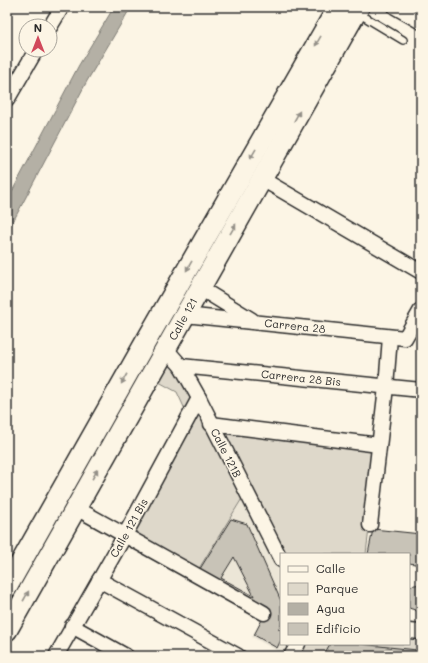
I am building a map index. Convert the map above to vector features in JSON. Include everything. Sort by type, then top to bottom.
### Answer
[{"type":"street","points":[[55,18],[62,7]]},
{"type":"street","points":[[395,7],[421,22]]},
{"type":"street","name":"Calle 121","points":[[7,630],[262,179],[351,9]]},
{"type":"street","name":"Calle 121","points":[[7,587],[145,343],[351,9]]},
{"type":"street","points":[[7,100],[31,58]]},
{"type":"street","points":[[262,179],[421,272]]},
{"type":"street","points":[[200,288],[254,321]]},
{"type":"street","name":"Carrera 28","points":[[185,315],[254,321],[405,338],[421,310]]},
{"type":"street","points":[[370,525],[386,387],[390,337]]},
{"type":"street","name":"Calle 121B","points":[[166,349],[181,366],[199,398],[280,558]]},
{"type":"street","name":"Carrera 28 Bis","points":[[181,366],[421,390]]},
{"type":"street","name":"Calle 121 Bis","points":[[56,656],[125,535],[199,398]]},
{"type":"street","points":[[212,424],[379,445]]},
{"type":"street","points":[[76,508],[264,614]]},
{"type":"street","points":[[99,580],[238,656]]},
{"type":"street","points":[[72,626],[126,656]]},
{"type":"street","points":[[410,630],[421,632]]},
{"type":"street","points":[[291,656],[297,645]]},
{"type":"lane","points":[[351,9],[403,40]]},
{"type":"shaded area","points":[[246,492],[280,558],[280,645],[297,645],[286,656],[252,637],[264,614],[195,575]]},
{"type":"green space","points":[[166,349],[212,424],[379,445],[366,553],[280,553],[246,492],[195,575],[125,535],[189,418],[177,392],[150,377]]},
{"type":"green space","points":[[410,631],[421,632],[421,656],[291,656],[297,645],[410,645]]},
{"type":"water","points":[[114,7],[131,7],[87,81],[7,233],[7,201],[79,65]]},
{"type":"building","points":[[231,519],[247,524],[280,599],[280,626],[278,629],[280,630],[280,642],[277,648],[254,635],[266,612],[198,572]],"holes":[[[234,557],[254,596],[221,578]]]},
{"type":"building","points":[[373,529],[421,534],[421,565],[410,563],[410,553],[368,553]]},
{"type":"building","points":[[421,584],[421,612],[410,608],[410,586]]},
{"type":"building","points":[[329,645],[370,645],[417,650],[416,656],[323,656]]}]
